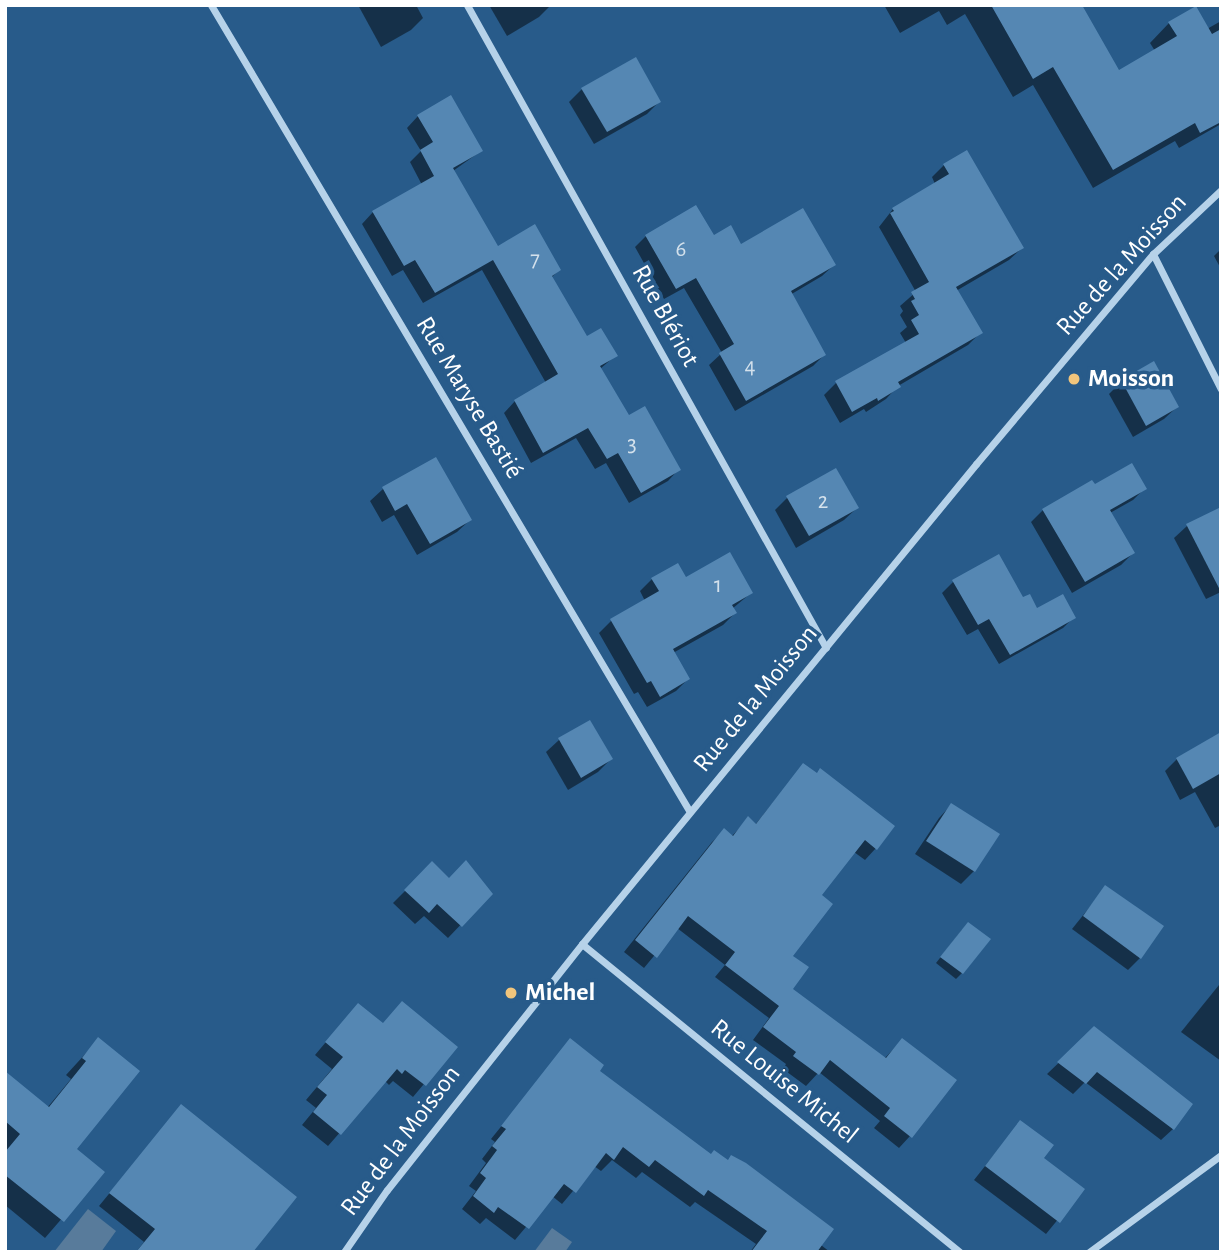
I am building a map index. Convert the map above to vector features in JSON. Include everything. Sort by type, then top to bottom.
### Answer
[{"type":"street","name":"Rue Maryse Bastié","points":[[211,5],[690,812]]},
{"type":"street","name":"Rue Blériot","points":[[467,5],[825,648]]},
{"type":"street","name":"Rue de la Moisson","points":[[344,1252],[387,1190],[582,944],[825,648],[1153,254],[1221,190]]},
{"type":"street","points":[[1153,254],[1221,388]]},
{"type":"street","name":"Rue Louise Michel","points":[[582,944],[959,1252]]},
{"type":"street","points":[[1089,1252],[1221,1155]]},
{"type":"water","points":[[88,1209],[116,1231],[101,1252],[54,1252]]},
{"type":"water","points":[[552,1228],[572,1242],[565,1252],[534,1252]]},
{"type":"building","points":[[991,5],[1082,5],[1119,70],[1177,36],[1168,22],[1196,6],[1212,34],[1221,29],[1221,122],[1200,133],[1195,123],[1113,170],[1053,67],[1033,79]]},
{"type":"building","points":[[636,57],[661,102],[607,132],[581,88]]},
{"type":"building","points":[[451,95],[483,151],[453,168],[498,246],[535,224],[561,270],[552,276],[587,336],[601,328],[618,356],[600,366],[629,415],[645,406],[681,470],[641,493],[618,453],[607,459],[588,428],[543,453],[514,400],[558,374],[493,260],[435,293],[415,260],[404,266],[372,211],[434,176],[420,150],[433,142],[417,115]]},
{"type":"building","points":[[967,150],[1024,248],[956,287],[983,333],[898,382],[901,387],[878,401],[877,398],[852,412],[835,381],[919,334],[911,320],[919,315],[911,301],[915,299],[911,292],[929,282],[890,213],[894,211],[892,208],[949,174],[943,164]]},
{"type":"building","points":[[696,205],[714,235],[731,225],[741,244],[803,208],[836,265],[791,291],[826,355],[746,401],[719,353],[734,344],[696,278],[676,289],[645,235]]},
{"type":"building","points":[[1154,361],[1179,407],[1146,426],[1121,380]]},
{"type":"building","points":[[436,457],[472,520],[430,544],[407,504],[395,511],[382,487]]},
{"type":"building","points":[[1132,463],[1147,489],[1110,510],[1135,553],[1085,582],[1042,509],[1092,480],[1095,484]]},
{"type":"building","points":[[836,468],[859,508],[809,536],[786,496]]},
{"type":"building","points":[[1221,507],[1221,592],[1186,524]]},
{"type":"building","points":[[730,552],[753,593],[732,605],[737,613],[673,649],[690,679],[660,697],[651,681],[647,683],[610,619],[659,591],[651,578],[678,563],[686,577]]},
{"type":"building","points":[[999,554],[1023,597],[1030,594],[1037,608],[1063,594],[1076,618],[1010,655],[989,619],[978,625],[952,580]]},
{"type":"building","points":[[590,720],[613,759],[581,778],[558,738]]},
{"type":"building","points":[[1221,732],[1221,773],[1193,789],[1176,758]]},
{"type":"building","points":[[803,763],[817,773],[820,768],[895,826],[877,850],[865,840],[822,895],[833,904],[793,956],[809,967],[793,989],[886,1058],[902,1038],[957,1080],[912,1138],[884,1116],[890,1108],[830,1060],[819,1075],[793,1056],[796,1052],[763,1027],[779,1006],[725,965],[735,952],[688,916],[657,958],[635,940],[724,828],[733,836],[748,816],[756,824]]},
{"type":"building","points":[[951,803],[1000,834],[975,872],[926,841]]},
{"type":"building","points":[[466,860],[493,894],[462,927],[437,904],[429,913],[404,890],[432,861],[449,878]]},
{"type":"building","points":[[1105,885],[1164,926],[1141,959],[1083,916]]},
{"type":"building","points":[[968,922],[991,939],[963,974],[940,957]]},
{"type":"building","points":[[402,1001],[458,1047],[426,1086],[405,1070],[402,1074],[397,1069],[341,1135],[313,1112],[327,1095],[317,1087],[343,1057],[325,1042],[358,1003],[383,1023]]},
{"type":"building","points":[[1094,1026],[1193,1104],[1174,1130],[1097,1072],[1086,1084],[1057,1062]]},
{"type":"building","points":[[98,1037],[140,1071],[77,1149],[105,1172],[64,1222],[5,1175],[5,1152],[20,1134],[5,1121],[5,1071],[49,1107],[86,1061],[82,1058]]},
{"type":"building","points":[[570,1038],[604,1065],[600,1071],[711,1154],[714,1150],[728,1160],[731,1155],[746,1163],[834,1229],[817,1252],[751,1252],[767,1231],[708,1190],[704,1196],[655,1160],[649,1167],[623,1147],[614,1160],[606,1153],[576,1193],[564,1184],[529,1229],[498,1207],[494,1213],[473,1196],[486,1178],[480,1173],[497,1150],[492,1146],[506,1129],[501,1126]]},
{"type":"building","points":[[181,1104],[297,1197],[253,1252],[136,1252],[155,1229],[109,1193]]},
{"type":"building","points":[[1020,1120],[1054,1145],[1044,1158],[1085,1189],[1060,1223],[985,1166]]},
{"type":"place","name":"Moisson","points":[[1074,379]]},
{"type":"place","name":"Michel","points":[[511,993]]}]
